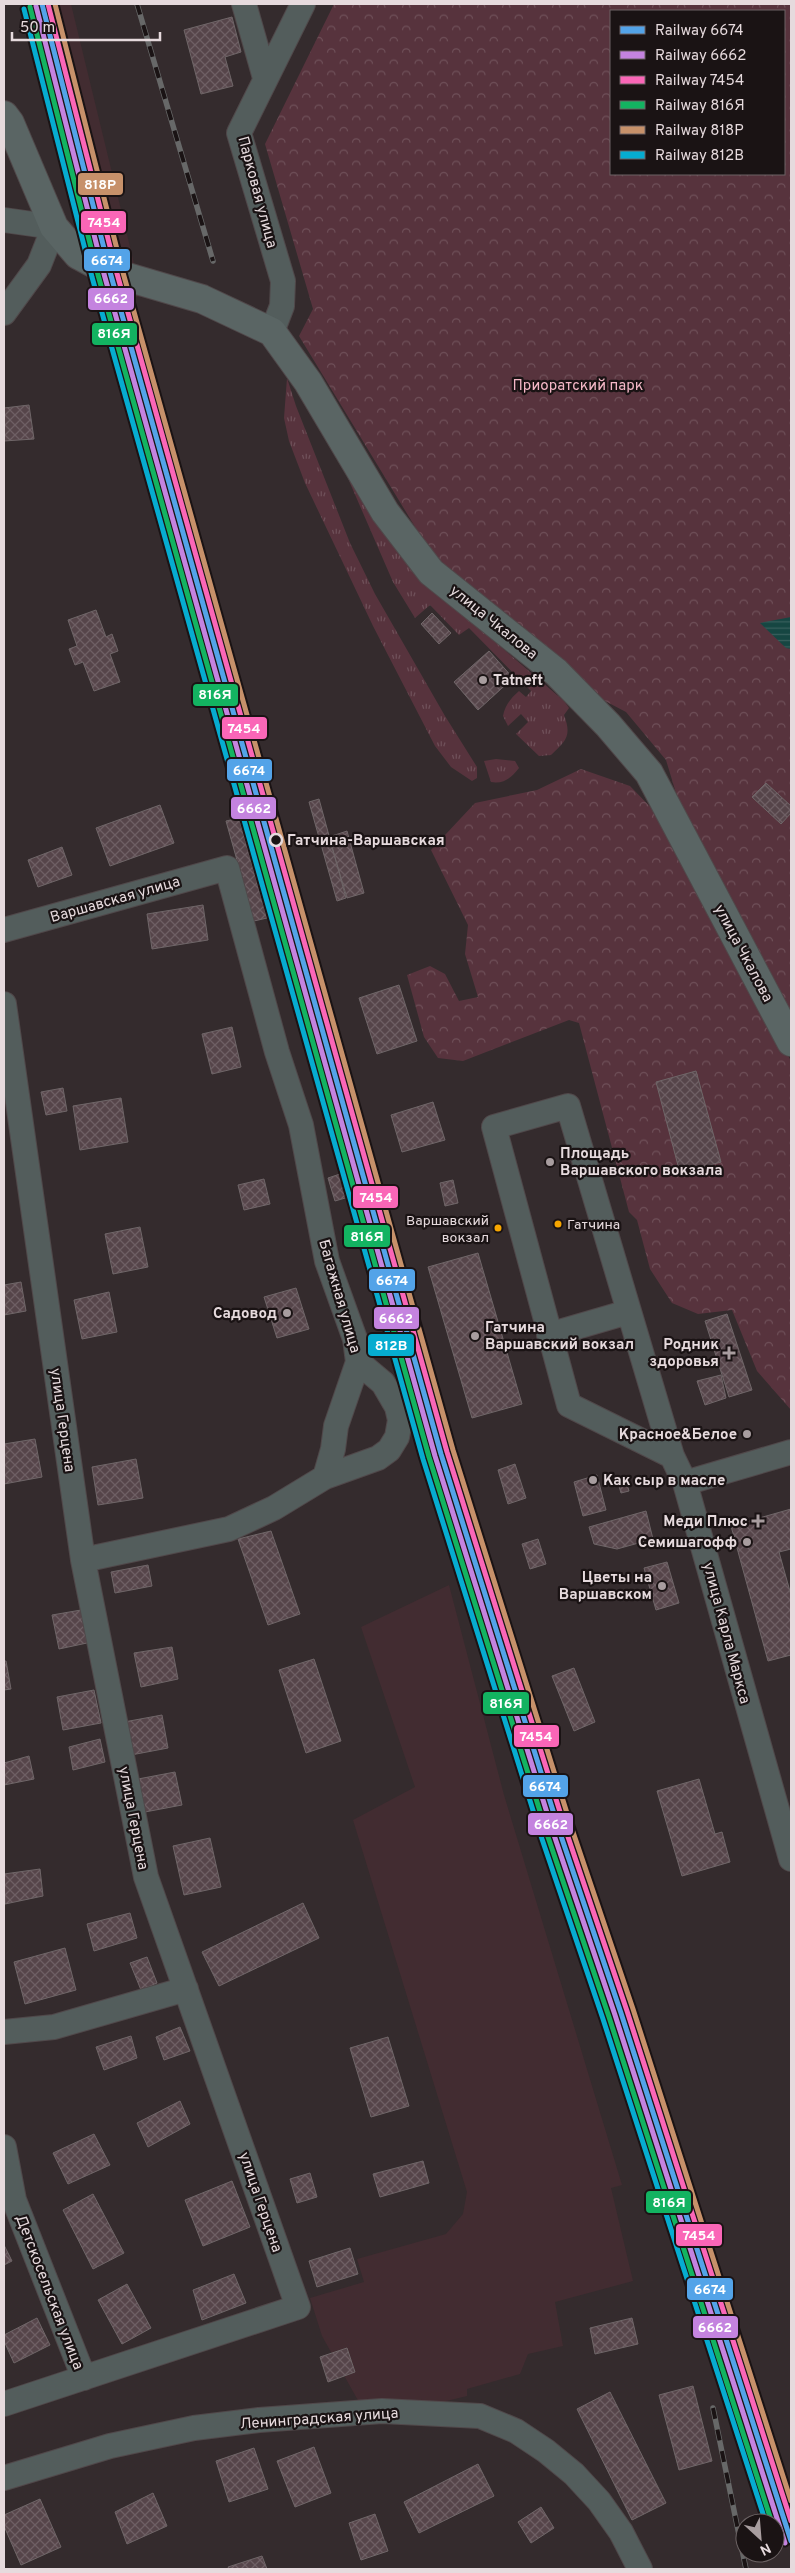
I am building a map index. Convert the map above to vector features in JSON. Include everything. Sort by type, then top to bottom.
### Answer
[{"type":"main road","name":"улица Чкалова","points":[[4,114],[10,123],[54,227],[78,255],[110,272],[202,300],[272,332],[308,382],[385,512],[431,572],[556,672],[608,725],[649,773],[791,1042]]},
{"type":"street","points":[[244,4],[265,78]]},
{"type":"street","name":"Парковая улица","points":[[272,332],[282,306],[283,281],[239,133],[265,78],[304,4]]},
{"type":"street","points":[[4,220],[54,227],[39,265],[4,314]]},
{"type":"street","name":"Варшавская улица","points":[[4,930],[227,868]]},
{"type":"street","name":"Багажная улица","points":[[83,1560],[229,1528],[274,1508],[325,1477],[358,1463],[378,1458],[389,1450],[398,1437],[400,1420],[397,1407],[383,1383],[358,1362],[355,1339],[327,1261],[301,1125],[277,1052],[227,868]]},
{"type":"street","name":"улица Герцена","points":[[4,1004],[83,1560],[146,1878],[298,2307],[4,2404]]},
{"type":"street","points":[[672,1456],[569,1405],[494,1127],[568,1106],[672,1456],[686,1483],[791,1452]]},
{"type":"street","points":[[549,1335],[628,1312]]},
{"type":"street","points":[[325,1477],[333,1449],[336,1426],[358,1362]]},
{"type":"street","points":[[333,1449],[341,1456],[358,1463]]},
{"type":"street","name":"улица Карла Маркса","points":[[686,1483],[777,1815],[791,1859]]},
{"type":"street","points":[[4,2032],[54,2027],[186,1989]]},
{"type":"street","name":"Детскосельская улица","points":[[4,2148],[14,2200],[84,2378]]},
{"type":"street","name":"Ленинградская улица","points":[[4,2478],[110,2446],[194,2428],[259,2420],[382,2411],[480,2416],[516,2431],[546,2451],[574,2474],[599,2501],[621,2532],[638,2567]]},
{"type":"shaded area","points":[[37,4],[71,4],[142,296],[115,302]]},
{"type":"shaded area","points":[[449,1585],[504,1795],[622,2185],[611,2188],[633,2281],[555,2302],[563,2346],[528,2354],[520,2374],[467,2389],[467,2396],[406,2411],[360,2404],[322,2336],[310,2298],[364,2282],[357,2259],[446,2234],[463,2214],[467,2192],[353,1820],[415,1787],[361,1627]]},
{"type":"green space","name":"Приоратский парк","points":[[334,4],[791,4],[791,1016],[686,826],[666,760],[626,712],[584,690],[434,558],[299,336],[313,309],[265,144]]},
{"type":"green space","points":[[287,378],[296,406],[350,543],[375,594],[445,716],[477,767],[477,778],[472,781],[451,767],[435,746],[373,626],[305,483],[289,441],[284,418]]},
{"type":"green space","points":[[349,472],[382,529],[402,557],[437,592],[564,701],[569,708],[564,715],[567,728],[566,738],[551,755],[539,756],[516,734],[528,722],[521,714],[508,726],[503,716],[505,708],[519,691],[526,697],[531,691],[469,628],[459,635],[430,605],[415,618],[393,582],[350,483],[347,475]]},
{"type":"green space","points":[[496,759],[515,761],[519,768],[507,780],[491,782],[484,761]]},
{"type":"green space","points":[[581,769],[630,786],[663,820],[791,1061],[791,1410],[757,1371],[732,1310],[698,1314],[672,1303],[650,1269],[637,1220],[629,1212],[579,1023],[569,1020],[463,1061],[438,1058],[424,1037],[407,975],[430,966],[445,974],[459,1001],[478,997],[465,954],[468,925],[431,850],[475,803],[537,790]]},
{"type":"water","points":[[791,617],[791,649],[786,648],[760,623]]},
{"type":"building","points":[[232,17],[241,52],[225,57],[233,86],[201,94],[184,30]]},
{"type":"building","points":[[29,405],[34,439],[4,441],[4,408]]},
{"type":"building","points":[[96,610],[106,637],[112,634],[118,651],[110,654],[120,682],[94,691],[83,662],[75,665],[69,649],[77,646],[68,620]]},
{"type":"building","points":[[432,613],[451,633],[439,644],[421,624]]},
{"type":"building","name":"Tatneft","points":[[489,651],[513,678],[478,710],[454,682]]},
{"type":"building","points":[[766,783],[791,806],[791,813],[781,824],[752,797]]},
{"type":"building","points":[[319,799],[346,898],[337,901],[309,802]]},
{"type":"building","points":[[160,805],[174,843],[110,866],[96,828]]},
{"type":"building","points":[[239,818],[267,918],[254,921],[226,821]]},
{"type":"building","points":[[347,831],[364,893],[347,898],[329,837]]},
{"type":"building","points":[[62,847],[72,875],[38,887],[28,860]]},
{"type":"building","points":[[203,905],[208,940],[152,949],[147,914]]},
{"type":"building","points":[[399,985],[417,1041],[377,1054],[359,998]]},
{"type":"building","points":[[232,1027],[241,1067],[212,1074],[202,1034]]},
{"type":"building","points":[[696,1071],[721,1162],[680,1173],[656,1082]]},
{"type":"building","points":[[63,1088],[67,1111],[46,1115],[41,1092]]},
{"type":"building","points":[[121,1098],[128,1142],[80,1150],[73,1106]]},
{"type":"building","points":[[433,1102],[445,1140],[402,1152],[391,1115]]},
{"type":"building","points":[[352,1170],[359,1194],[335,1201],[328,1178]]},
{"type":"building","points":[[264,1179],[270,1204],[244,1210],[238,1185]]},
{"type":"building","points":[[453,1180],[458,1203],[445,1206],[440,1183]]},
{"type":"building","points":[[140,1227],[148,1267],[113,1274],[105,1234]]},
{"type":"building","name":"Гатчина Варшавский вокзал","points":[[478,1253],[522,1404],[472,1418],[428,1267]]},
{"type":"building","points":[[21,1282],[26,1311],[4,1315],[4,1285]]},
{"type":"building","name":"Садовод","points":[[296,1288],[309,1329],[277,1338],[264,1297]]},
{"type":"building","points":[[109,1292],[117,1332],[82,1339],[74,1300]]},
{"type":"building","points":[[727,1314],[752,1390],[729,1397],[705,1321]]},
{"type":"building","points":[[721,1375],[726,1398],[705,1405],[697,1381]]},
{"type":"building","points":[[35,1439],[42,1477],[4,1484],[4,1444]]},
{"type":"building","points":[[136,1459],[143,1498],[98,1505],[92,1467]]},
{"type":"building","points":[[515,1464],[526,1498],[508,1504],[498,1470]]},
{"type":"building","points":[[597,1475],[606,1510],[583,1516],[574,1482]]},
{"type":"building","points":[[627,1484],[629,1491],[621,1493],[619,1486]]},
{"type":"building","points":[[791,1509],[791,1549],[779,1552],[791,1595],[791,1655],[768,1661],[731,1526]]},
{"type":"building","points":[[646,1511],[653,1539],[617,1549],[594,1544],[589,1527]]},
{"type":"building","points":[[271,1531],[300,1614],[268,1625],[238,1539]]},
{"type":"building","points":[[538,1539],[546,1564],[530,1569],[522,1544]]},
{"type":"building","name":"Цветы на Варшавском","points":[[667,1562],[679,1603],[656,1610],[644,1568]]},
{"type":"building","points":[[148,1565],[152,1586],[115,1593],[111,1572]]},
{"type":"building","points":[[81,1610],[87,1643],[59,1649],[52,1615]]},
{"type":"building","points":[[172,1647],[178,1679],[141,1687],[134,1653]]},
{"type":"building","points":[[314,1659],[341,1741],[306,1753],[279,1670]]},
{"type":"building","points":[[4,1661],[6,1661],[11,1689],[4,1690]]},
{"type":"building","points":[[574,1668],[595,1722],[574,1731],[552,1676]]},
{"type":"building","points":[[94,1690],[101,1723],[63,1730],[57,1697]]},
{"type":"building","points":[[162,1715],[168,1748],[131,1755],[124,1722]]},
{"type":"building","points":[[100,1739],[105,1762],[73,1770],[69,1747]]},
{"type":"building","points":[[29,1756],[34,1779],[4,1785],[4,1763]]},
{"type":"building","points":[[175,1772],[182,1805],[145,1812],[138,1779]]},
{"type":"building","points":[[699,1779],[715,1834],[722,1832],[730,1862],[682,1876],[657,1791]]},
{"type":"building","points":[[210,1838],[221,1887],[184,1895],[173,1846]]},
{"type":"building","points":[[40,1869],[43,1896],[5,1904],[4,1874]]},
{"type":"building","points":[[303,1903],[319,1938],[219,1986],[202,1952]]},
{"type":"building","points":[[130,1913],[137,1938],[94,1951],[87,1924]]},
{"type":"building","points":[[65,1948],[76,1990],[25,2004],[14,1962]]},
{"type":"building","points":[[147,1957],[157,1983],[141,1990],[130,1963]]},
{"type":"building","points":[[180,2027],[190,2051],[164,2060],[156,2037]]},
{"type":"building","points":[[131,2036],[137,2058],[104,2070],[96,2047]]},
{"type":"building","points":[[388,2037],[409,2106],[371,2117],[350,2048]]},
{"type":"building","points":[[180,2101],[190,2124],[148,2147],[137,2123]]},
{"type":"building","points":[[94,2134],[110,2165],[68,2184],[53,2153]]},
{"type":"building","points":[[423,2161],[429,2183],[380,2197],[373,2174]]},
{"type":"building","points":[[310,2173],[317,2197],[297,2203],[290,2179]]},
{"type":"building","points":[[232,2181],[250,2227],[203,2246],[185,2200]]},
{"type":"building","points":[[93,2194],[124,2253],[93,2269],[63,2210]]},
{"type":"building","points":[[4,2245],[12,2261],[4,2265]]},
{"type":"building","points":[[350,2248],[358,2274],[317,2287],[309,2261]]},
{"type":"building","points":[[234,2274],[246,2303],[202,2320],[193,2290]]},
{"type":"building","points":[[127,2284],[151,2328],[122,2344],[98,2300]]},
{"type":"building","points":[[37,2318],[50,2345],[14,2363],[4,2341],[4,2335]]},
{"type":"building","points":[[632,2318],[638,2344],[595,2354],[590,2328]]},
{"type":"building","points":[[347,2348],[355,2372],[328,2382],[320,2357]]},
{"type":"building","points":[[693,2386],[712,2461],[679,2470],[659,2395]]},
{"type":"building","points":[[610,2392],[666,2503],[632,2520],[577,2409]]},
{"type":"building","points":[[314,2447],[331,2493],[295,2507],[277,2461]]},
{"type":"building","points":[[254,2448],[268,2489],[229,2502],[216,2461]]},
{"type":"building","points":[[478,2464],[494,2496],[419,2533],[404,2502]]},
{"type":"building","points":[[153,2493],[167,2526],[127,2544],[115,2512]]},
{"type":"building","points":[[40,2499],[61,2547],[21,2565],[4,2526],[4,2515]]},
{"type":"building","points":[[541,2507],[554,2528],[531,2543],[518,2522]]},
{"type":"building","points":[[375,2514],[388,2551],[361,2560],[349,2523]]},
{"type":"building","points":[[262,2556],[267,2569],[229,2569],[228,2567]]},
{"type":"railway","points":[[137,4],[213,261]]},
{"type":"railway","points":[[713,2408],[746,2569]]},
{"type":"rail line","name":"6674","points":[[42,4],[110,272],[441,1454],[560,1833],[621,2013],[791,2541]]},
{"type":"rail line","name":"7454","points":[[48,4],[116,270],[447,1452],[566,1831],[627,2011],[791,2521]]},
{"type":"rail line","name":"818Р","points":[[55,4],[122,269],[453,1450],[572,1829],[633,2009],[791,2501]]},
{"type":"rail line","name":"6662","points":[[36,6],[104,274],[435,1456],[554,1835],[615,2015],[775,2513]]},
{"type":"rail line","name":"816Я","points":[[30,7],[98,275],[429,1457],[548,1837],[609,2017],[769,2513]]},
{"type":"rail line","name":"812В","points":[[24,9],[92,277],[423,1459],[542,1839],[603,2019],[763,2513]]},
{"type":"place","name":"Tatneft","points":[[483,680]]},
{"type":"place","name":"Гатчина-Варшавская","points":[[276,840]]},
{"type":"place","name":"Площадь Варшавского вокзала","points":[[550,1162]]},
{"type":"place","name":"Гатчина","points":[[558,1224]]},
{"type":"place","name":"Варшавский вокзал","points":[[498,1228]]},
{"type":"place","name":"Садовод","points":[[287,1313]]},
{"type":"place","name":"Гатчина Варшавский вокзал","points":[[475,1336]]},
{"type":"place","name":"Родник здоровья","points":[[729,1353]]},
{"type":"place","name":"Красное&Белое","points":[[747,1434]]},
{"type":"place","name":"Как сыр в масле","points":[[593,1480]]},
{"type":"place","name":"Меди Плюс","points":[[758,1521]]},
{"type":"place","name":"Семишагофф","points":[[747,1542]]},
{"type":"place","name":"Цветы на Варшавском","points":[[662,1586]]}]
